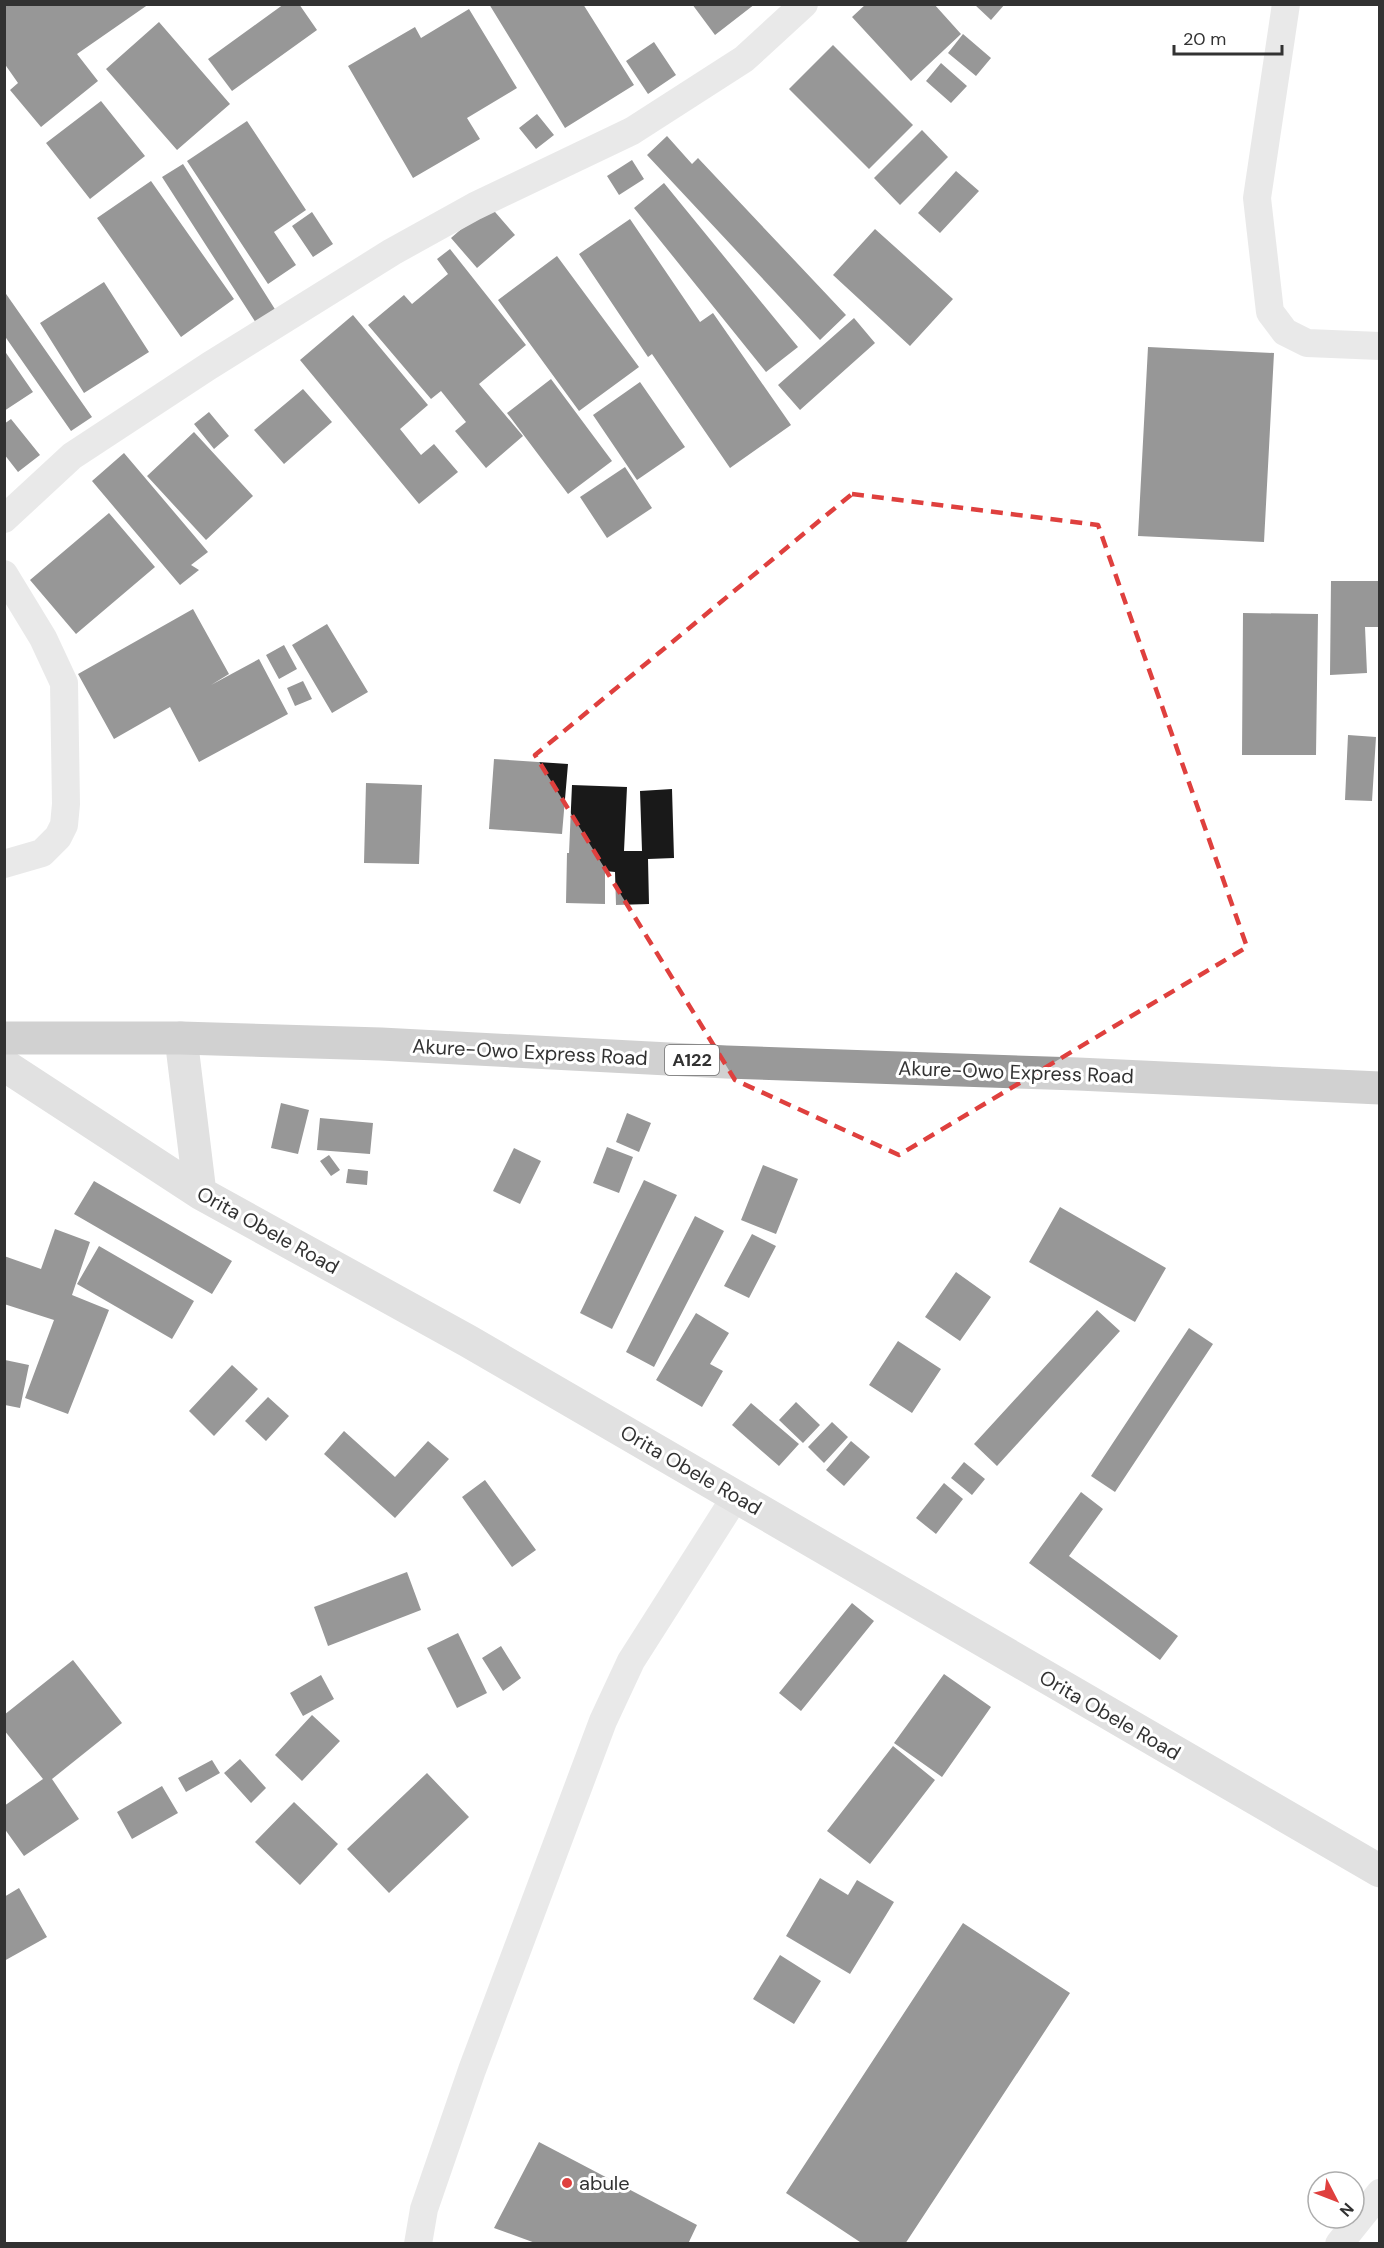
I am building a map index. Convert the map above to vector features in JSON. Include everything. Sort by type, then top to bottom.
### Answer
[{"type":"highway","name":"Akure-Owo Express Road","points":[[4,1038],[181,1038],[381,1044],[726,1062],[1078,1074],[1380,1088]]},
{"type":"main road","points":[[181,1038],[200,1193]]},
{"type":"main road","name":"Orita Obele Road","points":[[4,1065],[200,1193],[468,1341],[1380,1871]]},
{"type":"street","points":[[4,519],[72,456],[209,366],[392,252],[475,206],[632,131],[744,59],[804,4]]},
{"type":"street","points":[[1286,4],[1257,198],[1270,312],[1284,332],[1307,343],[1380,346]]},
{"type":"street","points":[[4,574],[43,638],[64,683],[66,782],[64,825],[58,837],[42,853],[4,864]]},
{"type":"street","points":[[418,2244],[424,2209],[472,2070],[603,1721],[631,1661],[736,1496]]},
{"type":"street","points":[[1339,2244],[1380,2193]]},
{"type":"highlighted area","points":[[852,494],[1098,525],[1247,947],[899,1155],[735,1080],[535,755]]},
{"type":"building","points":[[4,4],[149,4],[77,54],[98,81],[41,127],[10,90],[18,83],[4,63]]},
{"type":"building","points":[[284,4],[299,4],[317,30],[232,91],[208,59]]},
{"type":"building","points":[[489,4],[583,4],[634,85],[565,128]]},
{"type":"building","points":[[692,4],[755,4],[715,35]]},
{"type":"building","points":[[866,4],[934,4],[961,34],[911,81],[852,17]]},
{"type":"building","points":[[974,4],[1005,4],[991,20]]},
{"type":"building","points":[[469,9],[517,88],[467,118],[480,139],[413,178],[348,66],[415,27],[421,38]]},
{"type":"building","points":[[159,22],[230,104],[177,150],[106,69]]},
{"type":"building","points":[[963,34],[991,58],[976,76],[948,53]]},
{"type":"building","points":[[654,42],[676,75],[648,94],[626,61]]},
{"type":"building","points":[[833,45],[913,125],[869,169],[789,89]]},
{"type":"building","points":[[941,63],[967,86],[951,103],[926,81]]},
{"type":"building","points":[[101,101],[145,156],[90,199],[46,143]]},
{"type":"building","points":[[537,114],[554,135],[536,149],[519,128]]},
{"type":"building","points":[[247,121],[306,210],[274,232],[296,265],[268,284],[187,161]]},
{"type":"building","points":[[922,130],[948,157],[900,205],[874,178]]},
{"type":"building","points":[[667,136],[692,164],[698,158],[846,315],[820,340],[647,155]]},
{"type":"building","points":[[632,160],[644,179],[619,195],[607,176]]},
{"type":"building","points":[[183,164],[278,314],[258,326],[162,177]]},
{"type":"building","points":[[956,171],[979,191],[940,233],[918,213]]},
{"type":"building","points":[[151,181],[234,299],[181,337],[97,218]]},
{"type":"building","points":[[664,183],[798,347],[766,372],[634,208]]},
{"type":"building","points":[[489,205],[515,235],[477,268],[451,238]]},
{"type":"building","points":[[312,212],[333,244],[313,257],[292,226]]},
{"type":"building","points":[[630,219],[700,322],[713,313],[791,425],[730,468],[652,354],[648,357],[579,254]]},
{"type":"building","points":[[875,229],[953,299],[910,346],[833,275]]},
{"type":"building","points":[[450,249],[526,345],[479,384],[523,436],[486,468],[455,431],[466,422],[441,391],[431,399],[368,325],[404,295],[412,304],[448,274],[437,259]]},
{"type":"building","points":[[557,256],[639,367],[579,411],[498,300]]},
{"type":"building","points":[[104,282],[149,352],[84,393],[40,323]]},
{"type":"building","points":[[4,291],[92,417],[71,431],[4,335]]},
{"type":"building","points":[[353,315],[428,405],[400,429],[421,455],[434,444],[458,472],[419,504],[300,360]]},
{"type":"building","points":[[854,318],[875,343],[800,410],[778,385]]},
{"type":"building","points":[[1148,347],[1274,353],[1264,542],[1138,536]]},
{"type":"building","points":[[4,350],[33,392],[4,411]]},
{"type":"building","points":[[551,379],[612,461],[568,494],[507,413]]},
{"type":"building","points":[[640,382],[685,447],[637,480],[593,415]]},
{"type":"building","points":[[303,389],[332,422],[284,464],[254,430]]},
{"type":"building","points":[[209,412],[229,436],[214,449],[194,424]]},
{"type":"building","points":[[11,419],[40,455],[18,472],[4,454],[4,424]]},
{"type":"building","points":[[194,432],[253,496],[206,540],[147,476]]},
{"type":"building","points":[[124,453],[208,552],[191,565],[199,570],[180,585],[92,481]]},
{"type":"building","points":[[625,467],[652,508],[607,538],[580,497]]},
{"type":"building","points":[[109,513],[155,567],[76,634],[30,580]]},
{"type":"building","points":[[1331,581],[1380,581],[1380,627],[1365,627],[1367,673],[1330,675]]},
{"type":"building","points":[[193,609],[229,674],[211,685],[259,659],[288,714],[199,762],[170,707],[114,739],[78,674]]},
{"type":"building","points":[[1243,613],[1318,614],[1316,755],[1242,755]]},
{"type":"building","points":[[327,624],[368,692],[332,713],[292,645]]},
{"type":"building","points":[[284,645],[297,669],[279,679],[266,655]]},
{"type":"building","points":[[303,681],[312,699],[295,706],[287,688]]},
{"type":"building","points":[[1348,735],[1376,737],[1372,801],[1345,800]]},
{"type":"building","points":[[494,759],[568,764],[562,834],[489,829]]},
{"type":"building","points":[[366,783],[422,785],[419,864],[364,863]]},
{"type":"building","points":[[572,785],[627,787],[624,851],[642,851],[640,791],[672,789],[674,858],[648,859],[649,904],[616,905],[615,872],[605,871],[605,904],[566,903]]},
{"type":"building","points":[[281,1103],[309,1110],[298,1154],[271,1148]]},
{"type":"building","points":[[627,1113],[651,1123],[639,1152],[616,1142]]},
{"type":"building","points":[[320,1118],[373,1123],[370,1154],[317,1150]]},
{"type":"building","points":[[607,1147],[633,1157],[619,1193],[593,1183]]},
{"type":"building","points":[[514,1148],[541,1161],[520,1204],[493,1191]]},
{"type":"building","points":[[329,1155],[340,1170],[331,1176],[320,1161]]},
{"type":"building","points":[[763,1165],[798,1179],[776,1234],[741,1220]]},
{"type":"building","points":[[348,1169],[368,1171],[367,1185],[346,1183]]},
{"type":"building","points":[[644,1180],[677,1195],[612,1329],[580,1313]]},
{"type":"building","points":[[94,1181],[232,1261],[212,1294],[74,1214]]},
{"type":"building","points":[[1060,1207],[1166,1268],[1135,1322],[1029,1262]]},
{"type":"building","points":[[695,1216],[724,1231],[654,1367],[626,1352]]},
{"type":"building","points":[[55,1229],[90,1242],[72,1295],[109,1310],[68,1414],[25,1398],[54,1320],[4,1304],[4,1256],[41,1269]]},
{"type":"building","points":[[752,1234],[776,1246],[749,1298],[724,1286]]},
{"type":"building","points":[[99,1246],[194,1301],[172,1339],[77,1284]]},
{"type":"building","points":[[956,1272],[991,1297],[960,1341],[925,1317]]},
{"type":"building","points":[[1097,1310],[1120,1331],[997,1466],[974,1444]]},
{"type":"building","points":[[696,1313],[729,1333],[710,1364],[723,1371],[702,1407],[656,1380]]},
{"type":"building","points":[[1189,1328],[1213,1344],[1115,1492],[1091,1476]]},
{"type":"building","points":[[898,1341],[941,1369],[912,1413],[869,1385]]},
{"type":"building","points":[[5,1360],[29,1365],[20,1408],[5,1405]]},
{"type":"building","points":[[232,1365],[258,1389],[214,1436],[189,1411]]},
{"type":"building","points":[[268,1397],[289,1416],[266,1441],[245,1421]]},
{"type":"building","points":[[796,1402],[820,1425],[803,1443],[779,1420]]},
{"type":"building","points":[[751,1403],[799,1444],[779,1466],[732,1425]]},
{"type":"building","points":[[832,1422],[848,1437],[824,1463],[808,1447]]},
{"type":"building","points":[[344,1431],[395,1477],[428,1441],[449,1459],[395,1518],[324,1454]]},
{"type":"building","points":[[851,1441],[870,1457],[844,1486],[826,1470]]},
{"type":"building","points":[[964,1462],[985,1479],[972,1495],[951,1478]]},
{"type":"building","points":[[485,1480],[536,1550],[512,1567],[462,1497]]},
{"type":"building","points":[[944,1483],[963,1499],[936,1534],[916,1518]]},
{"type":"building","points":[[1081,1492],[1103,1509],[1069,1556],[1178,1636],[1160,1660],[1029,1563]]},
{"type":"building","points":[[407,1572],[421,1610],[328,1646],[314,1607]]},
{"type":"building","points":[[852,1603],[874,1621],[801,1711],[779,1693]]},
{"type":"building","points":[[458,1633],[487,1693],[457,1708],[427,1648]]},
{"type":"building","points":[[501,1646],[521,1678],[503,1691],[482,1658]]},
{"type":"building","points":[[73,1660],[122,1723],[52,1779],[79,1819],[24,1856],[4,1828],[4,1806],[43,1779],[4,1730],[4,1715]]},
{"type":"building","points":[[944,1674],[991,1707],[942,1777],[894,1743]]},
{"type":"building","points":[[321,1675],[334,1699],[303,1716],[290,1693]]},
{"type":"building","points":[[312,1715],[340,1741],[302,1781],[275,1755]]},
{"type":"building","points":[[893,1746],[935,1780],[870,1864],[827,1831]]},
{"type":"building","points":[[240,1759],[266,1788],[251,1803],[224,1773]]},
{"type":"building","points":[[212,1760],[220,1773],[186,1792],[178,1778]]},
{"type":"building","points":[[427,1773],[469,1817],[389,1893],[347,1849]]},
{"type":"building","points":[[162,1786],[178,1813],[132,1839],[117,1812]]},
{"type":"building","points":[[294,1802],[338,1844],[300,1885],[255,1842]]},
{"type":"building","points":[[820,1878],[848,1895],[857,1880],[894,1902],[850,1974],[786,1936]]},
{"type":"building","points":[[19,1888],[47,1937],[4,1961],[4,1897]]},
{"type":"building","points":[[963,1923],[1070,1993],[905,2244],[863,2244],[786,2193]]},
{"type":"building","points":[[780,1955],[821,1981],[794,2024],[753,1999]]},
{"type":"building","name":"abule","points":[[539,2142],[697,2225],[688,2244],[538,2244],[494,2228]]},
{"type":"place","name":"abule","points":[[567,2183]]}]
